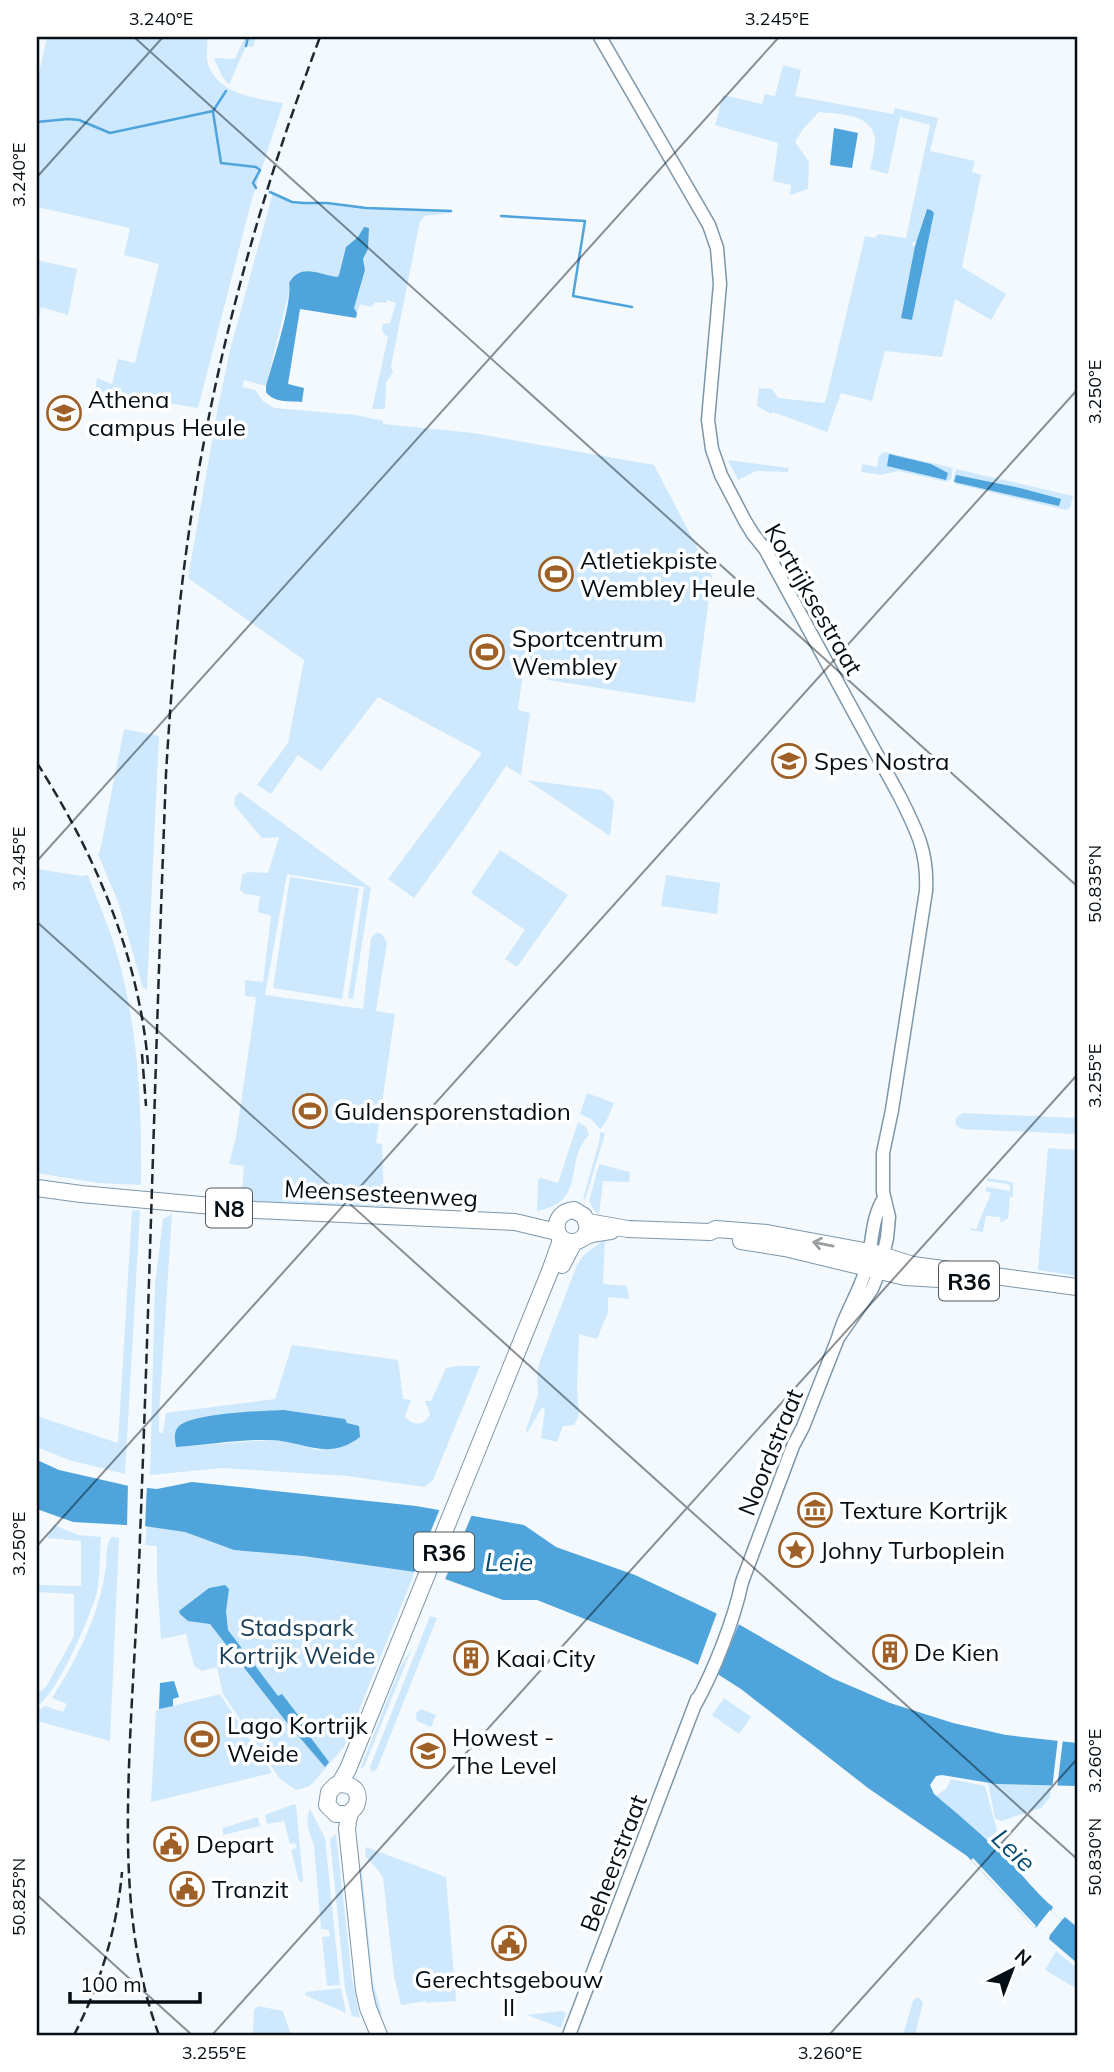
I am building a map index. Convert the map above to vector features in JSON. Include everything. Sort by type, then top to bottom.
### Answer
[{"type":"main road","name":"Meensesteenweg","points":[[37,1188],[256,1210],[515,1222],[530,1219],[574,1232],[628,1228],[710,1232],[714,1237],[875,1262]]},
{"type":"main road","name":"R36","points":[[553,1286],[560,1279],[573,1254],[586,1241],[574,1232]]},
{"type":"main road","name":"R36","points":[[489,1430],[574,1232]]},
{"type":"main road","name":"R36","points":[[346,1785],[364,1750],[392,1671],[561,1243],[574,1232]]},
{"type":"main road","name":"R36","points":[[875,1262],[1077,1287]]},
{"type":"main road","name":"R36","points":[[875,1262],[919,1279],[978,1282],[1077,1298]]},
{"type":"main road","name":"R36","points":[[346,1785],[356,1791],[358,1800],[356,1805],[343,1813],[329,1807],[327,1798],[332,1788],[346,1785]]},
{"type":"main road","name":"R36","points":[[343,1813],[364,1990],[372,2028]]},
{"type":"street","name":"Kortrijksestraat","points":[[600,37],[709,225],[717,248],[720,284],[708,420],[715,460],[752,534],[765,549],[901,797],[922,844],[926,864],[926,891],[883,1153],[887,1238],[875,1262]]},
{"type":"street","name":"Noordstraat","points":[[742,1582],[841,1325],[875,1262]]},
{"type":"street","name":"Beheerstraat","points":[[569,2035],[715,1646],[742,1582]]},
{"type":"green space","points":[[47,37],[208,37],[208,64],[220,82],[239,93],[283,103],[252,199],[198,408],[95,391],[97,378],[112,384],[118,359],[135,363],[159,264],[124,255],[130,228],[37,207],[37,82]]},
{"type":"green space","points":[[245,37],[256,37],[253,47],[246,46],[229,85],[214,58],[235,59]]},
{"type":"green space","points":[[783,65],[801,70],[795,96],[893,114],[895,108],[938,118],[930,151],[975,161],[972,172],[981,175],[962,267],[1006,294],[991,320],[955,299],[942,357],[885,351],[872,401],[841,393],[827,432],[773,412],[771,414],[757,406],[759,388],[772,389],[778,398],[825,403],[865,236],[875,238],[878,234],[906,238],[930,125],[900,117],[888,174],[870,169],[875,139],[866,122],[843,114],[819,112],[795,142],[809,162],[808,189],[790,195],[791,185],[773,181],[778,143],[715,125],[723,95],[762,104],[765,94],[775,96]],"holes":[[[926,210],[934,213],[912,320],[901,317],[915,246],[912,246],[913,242],[917,242]]]},
{"type":"green space","name":"Sportcentrum Wembley","points":[[273,192],[292,202],[451,213],[425,216],[420,221],[391,366],[393,372],[386,382],[385,409],[372,409],[388,337],[382,331],[382,326],[390,323],[396,303],[387,300],[386,303],[375,302],[371,307],[360,304],[357,313],[354,308],[365,271],[363,259],[368,249],[369,228],[346,247],[337,277],[290,288],[266,386],[244,380],[242,387],[255,390],[263,401],[274,408],[356,415],[383,421],[383,424],[473,433],[654,465],[712,576],[695,703],[548,680],[548,676],[523,673],[518,710],[530,713],[521,775],[506,766],[414,898],[388,879],[482,753],[378,697],[321,771],[298,755],[271,794],[257,785],[288,743],[304,660],[188,578],[230,350]]},
{"type":"green space","points":[[37,260],[77,269],[68,315],[41,307],[37,328]]},
{"type":"green space","points":[[884,452],[953,468],[951,479],[947,482],[898,471],[881,475],[861,472],[862,464],[877,467],[879,456]]},
{"type":"green space","points":[[728,460],[789,468],[788,472],[756,471],[738,480]]},
{"type":"green space","points":[[956,469],[1073,496],[1070,508],[1066,510],[956,484],[953,480]]},
{"type":"green space","points":[[124,729],[159,736],[147,989],[143,988],[118,902],[98,854]]},
{"type":"green space","points":[[527,780],[602,790],[614,802],[610,836]]},
{"type":"green space","name":"Guldensporenstadion","points":[[240,792],[371,888],[353,999],[348,998],[364,887],[287,874],[265,995],[363,1009],[371,938],[376,933],[382,934],[387,943],[376,1011],[395,1014],[376,1143],[382,1144],[384,1199],[391,1199],[391,1207],[370,1206],[369,1211],[241,1200],[244,1166],[229,1164],[236,1137],[256,1000],[255,997],[245,996],[245,980],[263,982],[271,916],[258,912],[260,896],[245,894],[240,890],[242,875],[248,872],[268,873],[279,837],[262,838],[234,805],[235,797]]},
{"type":"green space","points":[[500,850],[568,895],[517,967],[505,959],[525,930],[471,893]]},
{"type":"green space","points":[[37,869],[88,875],[111,935],[133,1027],[141,1122],[141,1185],[98,1183],[37,1173]]},
{"type":"green space","points":[[666,875],[720,883],[717,914],[661,906]]},
{"type":"green space","points":[[290,877],[359,888],[342,999],[273,988]]},
{"type":"green space","points":[[587,1093],[614,1103],[600,1129],[591,1119],[580,1114]]},
{"type":"green space","points":[[963,1113],[1077,1118],[1077,1134],[962,1129],[955,1121]]},
{"type":"green space","points":[[578,1122],[586,1127],[589,1135],[577,1157],[569,1190],[563,1199],[553,1206],[537,1211],[538,1180],[541,1178],[558,1183]]},
{"type":"green space","points":[[602,1132],[605,1134],[585,1200],[583,1199]]},
{"type":"green space","points":[[1048,1148],[1077,1150],[1077,1276],[1038,1270]]},
{"type":"green space","points":[[599,1164],[630,1172],[629,1182],[603,1181],[599,1215],[589,1201]]},
{"type":"green space","points":[[987,1178],[1013,1183],[1008,1218],[1001,1223],[1000,1217],[986,1216],[983,1232],[970,1230],[976,1229],[991,1193],[986,1191],[986,1187],[1010,1191],[1008,1184],[987,1181]]},
{"type":"green space","points":[[132,1210],[140,1211],[125,1474],[69,1460],[37,1447],[37,1416],[118,1443]]},
{"type":"green space","points":[[172,1214],[159,1433],[163,1433],[166,1413],[275,1399],[292,1345],[398,1360],[403,1399],[411,1400],[405,1416],[418,1424],[425,1421],[430,1414],[425,1401],[431,1401],[446,1368],[480,1366],[433,1480],[425,1487],[347,1476],[222,1468],[150,1475],[155,1285],[163,1219]],"holes":[[[284,1410],[345,1419],[351,1443],[335,1448],[317,1450],[292,1442],[270,1440],[176,1447]]]},
{"type":"green space","points":[[605,1239],[603,1284],[627,1286],[629,1299],[608,1297],[608,1312],[597,1339],[579,1334],[579,1415],[574,1425],[563,1426],[557,1442],[541,1438],[545,1409],[542,1407],[527,1433],[538,1395],[537,1372],[540,1361],[577,1265],[584,1255]]},
{"type":"green space","points":[[54,1525],[78,1535],[101,1537],[99,1578],[94,1603],[72,1654],[54,1687],[37,1706],[37,1694],[46,1687],[74,1636],[74,1594],[37,1592],[37,1585],[81,1586],[81,1541],[47,1538]]},
{"type":"green space","name":"Stadspark Kortrijk Weide","points":[[147,1526],[185,1532],[234,1550],[303,1556],[415,1572],[344,1747],[310,1786],[296,1790],[280,1779],[223,1694],[217,1667],[202,1671],[194,1666],[186,1634],[161,1639],[157,1546],[145,1545]]},
{"type":"green space","points":[[112,1537],[119,1538],[110,1741],[37,1721],[37,1711],[45,1706],[63,1712],[67,1704],[52,1698],[77,1654],[97,1606],[106,1569],[108,1545]]},
{"type":"green space","points":[[430,1616],[437,1618],[377,1769],[372,1772],[370,1767]]},
{"type":"green space","points":[[412,1648],[364,1767],[360,1769],[400,1668]]},
{"type":"green space","name":"Lago Kortrijk Weide","points":[[220,1694],[272,1773],[151,1802],[156,1711],[159,1709],[160,1698],[173,1700],[173,1706]]},
{"type":"green space","points":[[724,1698],[751,1717],[739,1734],[712,1715]]},
{"type":"green space","points":[[421,1709],[436,1715],[431,1727],[417,1721],[416,1713]]},
{"type":"green space","points":[[951,1779],[985,1786],[999,1838],[1012,1865],[986,1838],[934,1794],[946,1789]]},
{"type":"green space","points":[[988,1783],[1051,1785],[1050,1797],[1041,1808],[1001,1821],[995,1818]]},
{"type":"green space","points":[[294,1804],[301,1882],[291,1850],[297,1848],[295,1843],[290,1844],[284,1821],[267,1824],[265,1815]]},
{"type":"green space","points":[[310,1809],[325,1838],[340,1985],[327,1986],[322,1937],[330,1936],[329,1930],[321,1929],[314,1845],[308,1822]]},
{"type":"green space","points":[[258,1817],[260,1826],[223,1835],[223,1828]]},
{"type":"green space","points":[[336,1834],[352,1978],[360,2018],[352,2016],[345,1988],[330,1839]]},
{"type":"green space","points":[[366,1847],[446,1877],[456,2001],[426,2001],[401,2005],[394,1976],[383,1878],[365,1856]]},
{"type":"green space","points":[[359,1870],[362,1871],[373,1982],[382,2014],[374,2016]]},
{"type":"green space","points":[[1056,1951],[1077,1968],[1077,1989],[1045,1970]]},
{"type":"green space","points":[[341,1988],[346,2013],[305,1995],[306,1992]]},
{"type":"green space","points":[[918,1997],[923,2002],[915,2035],[903,2035],[913,2001]]},
{"type":"green space","points":[[258,2006],[283,2011],[291,2035],[254,2035],[254,2010]]},
{"type":"green space","points":[[562,2011],[566,2013],[561,2028],[527,2015]]},
{"type":"water","points":[[834,128],[858,133],[852,168],[830,165]]},
{"type":"water","points":[[927,209],[934,213],[912,320],[901,318],[915,246]]},
{"type":"water","points":[[364,227],[369,228],[368,249],[363,259],[365,270],[354,308],[356,318],[300,309],[288,384],[304,388],[302,402],[282,401],[269,396],[266,386],[285,318],[289,283],[299,273],[310,271],[337,277],[346,247],[358,237]]},
{"type":"water","points":[[889,454],[931,464],[948,473],[946,480],[887,466]]},
{"type":"water","points":[[956,475],[1061,499],[1059,506],[954,482]]},
{"type":"water","points":[[284,1410],[345,1419],[347,1423],[359,1426],[360,1437],[337,1448],[326,1449],[270,1440],[176,1447],[176,1431],[187,1422],[229,1414]]},
{"type":"water","name":"Leie","points":[[37,1460],[59,1470],[129,1486],[157,1489],[192,1482],[416,1506],[524,1525],[556,1547],[635,1575],[740,1625],[832,1678],[890,1703],[953,1723],[1006,1735],[1077,1743],[1077,1786],[996,1784],[942,1775],[936,1776],[930,1785],[934,1794],[1014,1866],[1053,1907],[1051,1911],[1062,1920],[1065,1917],[1077,1927],[1077,1963],[1049,1939],[1050,1935],[1039,1925],[1035,1928],[967,1856],[868,1788],[741,1689],[686,1659],[537,1600],[503,1600],[445,1579],[415,1572],[303,1556],[234,1550],[185,1532],[144,1526],[73,1522],[37,1509]]},
{"type":"water","points":[[225,1585],[229,1589],[226,1611],[228,1630],[278,1696],[282,1694],[308,1728],[305,1730],[329,1762],[325,1767],[210,1624],[188,1621],[180,1614],[179,1611],[209,1588]]},
{"type":"water","points":[[174,1681],[179,1697],[173,1699],[173,1706],[159,1709],[160,1683]]},
{"type":"pier","points":[[128,1482],[147,1483],[145,1529],[127,1528]]},
{"type":"pier","points":[[441,1506],[473,1512],[444,1582],[413,1575]]},
{"type":"pier","points":[[718,1610],[740,1621],[717,1678],[697,1667]]},
{"type":"pier","points":[[1058,1738],[1063,1739],[1057,1789],[1052,1789]]},
{"type":"pier","points":[[973,1858],[1036,1926],[1035,1928],[971,1860]]},
{"type":"pier","points":[[1050,1910],[1062,1920],[1050,1935],[1038,1925]]},
{"type":"waterway","points":[[246,46],[248,37]]},
{"type":"waterway","points":[[37,122],[79,120],[110,133],[213,111],[226,91]]},
{"type":"waterway","points":[[213,112],[221,163],[256,167],[260,170],[253,183],[256,188]]},
{"type":"waterway","points":[[270,192],[292,202],[451,211]]},
{"type":"waterway","points":[[501,216],[585,221],[573,296],[632,307]]},
{"type":"railway","points":[[159,2035],[139,1963],[133,1926],[128,1815],[171,698],[182,583],[193,507],[221,359],[265,196],[320,37]]},
{"type":"railway","points":[[37,763],[78,833],[111,907],[135,984],[148,1064]]},
{"type":"railway","points":[[142,1054],[146,1106]]},
{"type":"railway","points":[[74,2035],[106,1956],[122,1872]]},
{"type":"place","name":"Athena campus Heule","points":[[64,413]]},
{"type":"place","name":"Atletiekpiste Wembley Heule","points":[[556,574]]},
{"type":"place","name":"Sportcentrum Wembley","points":[[487,652]]},
{"type":"place","name":"Spes Nostra","points":[[789,761]]},
{"type":"place","name":"Guldensporenstadion","points":[[310,1111]]},
{"type":"place","name":"Texture Kortrijk","points":[[815,1510]]},
{"type":"place","name":"Johny Turboplein","points":[[796,1550]]},
{"type":"place","name":"De Kien","points":[[890,1652]]},
{"type":"place","name":"Kaai City","points":[[471,1658]]},
{"type":"place","name":"Lago Kortrijk Weide","points":[[202,1739]]},
{"type":"place","name":"Howest - The Level","points":[[428,1751]]},
{"type":"place","name":"Depart","points":[[171,1844]]},
{"type":"place","name":"Tranzit","points":[[187,1889]]},
{"type":"place","name":"Gerechtsgebouw II","points":[[509,1943]]}]
